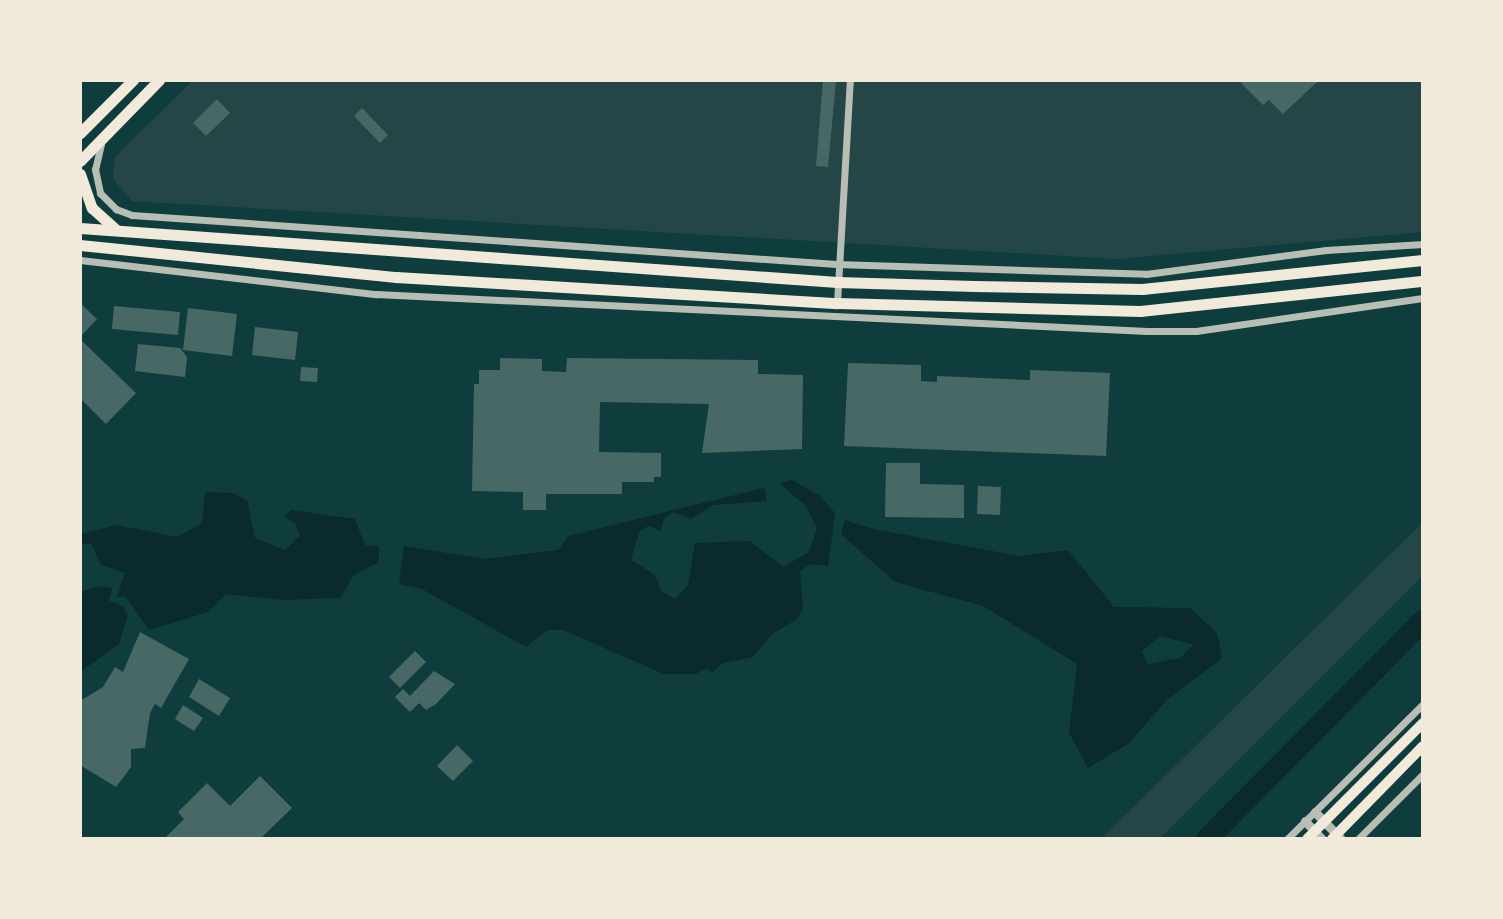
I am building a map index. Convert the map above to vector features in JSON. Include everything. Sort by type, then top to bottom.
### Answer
[{"type":"main road","points":[[80,133],[133,80]]},
{"type":"main road","points":[[80,168],[83,158],[159,80]]},
{"type":"main road","points":[[80,174],[92,208],[123,233]]},
{"type":"main road","points":[[80,228],[837,282],[1142,289],[1423,260]]},
{"type":"main road","points":[[80,245],[396,277],[837,303],[1140,311],[1423,281]]},
{"type":"main road","points":[[1315,836],[1324,822],[1423,723]]},
{"type":"main road","points":[[1337,837],[1423,746]]},
{"type":"street","points":[[837,303],[836,264],[850,80]]},
{"type":"street","points":[[115,125],[97,152],[95,175],[107,202],[132,215],[836,264],[1146,274],[1326,250],[1423,244]]},
{"type":"street","points":[[80,260],[376,294],[1147,331],[1196,331],[1423,298]]},
{"type":"street","points":[[1287,839],[1423,704]]},
{"type":"street","points":[[1358,839],[1423,774]]},
{"type":"street","points":[[1315,812],[1337,837]]},
{"type":"street","points":[[1305,821],[1315,836]]},
{"type":"shaded area","points":[[193,80],[1423,80],[1423,232],[1117,259],[132,201],[113,179],[115,157]]},
{"type":"shaded area","points":[[792,480],[820,496],[835,513],[828,566],[810,564],[800,572],[803,608],[797,619],[771,635],[753,657],[723,663],[711,673],[707,668],[696,674],[664,674],[563,630],[548,630],[526,647],[422,589],[399,584],[404,546],[484,559],[558,550],[568,536],[764,488],[767,501],[714,505],[691,519],[674,512],[664,519],[661,531],[649,526],[640,530],[631,560],[655,575],[661,591],[675,599],[688,585],[695,543],[750,541],[783,567],[809,552],[817,528],[805,505],[779,483]]},
{"type":"shaded area","points":[[205,492],[232,493],[247,500],[255,538],[285,550],[300,536],[296,524],[284,517],[291,510],[355,519],[365,545],[379,547],[379,562],[354,575],[340,598],[281,600],[226,594],[208,612],[149,630],[126,597],[117,597],[125,573],[101,565],[91,543],[80,544],[80,534],[117,525],[178,537],[202,523]]},
{"type":"shaded area","points":[[845,520],[873,529],[1020,556],[1068,550],[1114,607],[1190,608],[1217,633],[1222,658],[1166,701],[1128,744],[1088,768],[1069,733],[1077,664],[983,606],[895,582],[841,534]],"holes":[[[1160,636],[1192,644],[1180,658],[1147,664],[1142,651]]]},
{"type":"shaded area","points":[[1423,522],[1423,575],[1159,839],[1101,839]]},
{"type":"shaded area","points":[[98,586],[112,588],[109,601],[123,606],[128,616],[119,644],[80,672],[80,592]]},
{"type":"building","points":[[823,80],[836,81],[828,167],[816,166]]},
{"type":"building","points":[[1238,80],[1319,80],[1283,114],[1269,100],[1263,105]]},
{"type":"building","points":[[217,99],[230,113],[206,136],[193,123]]},
{"type":"building","points":[[362,108],[388,135],[380,143],[354,116]]},
{"type":"building","points":[[82,305],[97,319],[80,337],[80,307]]},
{"type":"building","points":[[114,306],[180,312],[178,335],[112,329]]},
{"type":"building","points":[[188,308],[237,314],[232,356],[183,350]]},
{"type":"building","points":[[255,327],[298,332],[295,360],[252,355]]},
{"type":"building","points":[[80,339],[136,393],[106,424],[80,398]]},
{"type":"building","points":[[138,344],[180,348],[187,357],[185,377],[135,371]]},
{"type":"building","points":[[500,358],[542,359],[542,371],[566,372],[567,358],[758,360],[758,374],[803,375],[802,449],[702,453],[709,404],[600,402],[599,452],[661,453],[661,477],[654,477],[654,482],[622,482],[622,494],[546,494],[546,510],[523,510],[523,492],[472,491],[474,384],[479,384],[479,370],[500,370]]},
{"type":"building","points":[[848,363],[921,365],[921,381],[937,382],[937,376],[1030,380],[1030,370],[1110,373],[1106,456],[844,446]]},
{"type":"building","points":[[301,367],[318,368],[317,382],[300,381]]},
{"type":"building","points":[[886,463],[920,463],[920,484],[964,485],[964,518],[885,517]]},
{"type":"building","points":[[978,486],[1001,487],[1000,515],[977,514]]},
{"type":"building","points":[[140,632],[189,659],[161,708],[155,704],[150,713],[145,748],[131,749],[131,767],[116,787],[80,765],[80,701],[103,687],[115,667],[123,672]]},
{"type":"building","points":[[415,651],[426,662],[400,688],[389,677]]},
{"type":"building","points":[[434,671],[455,684],[436,704],[426,710],[419,703],[410,712],[395,697],[403,689],[410,696]]},
{"type":"building","points":[[199,679],[230,698],[219,716],[189,697]]},
{"type":"building","points":[[183,705],[203,718],[194,731],[175,719]]},
{"type":"building","points":[[457,745],[473,761],[453,781],[437,766]]},
{"type":"building","points":[[260,776],[292,808],[260,839],[164,839],[184,819],[178,812],[207,783],[230,806]]},
{"type":"waterway","points":[[1207,839],[1423,621]]}]
